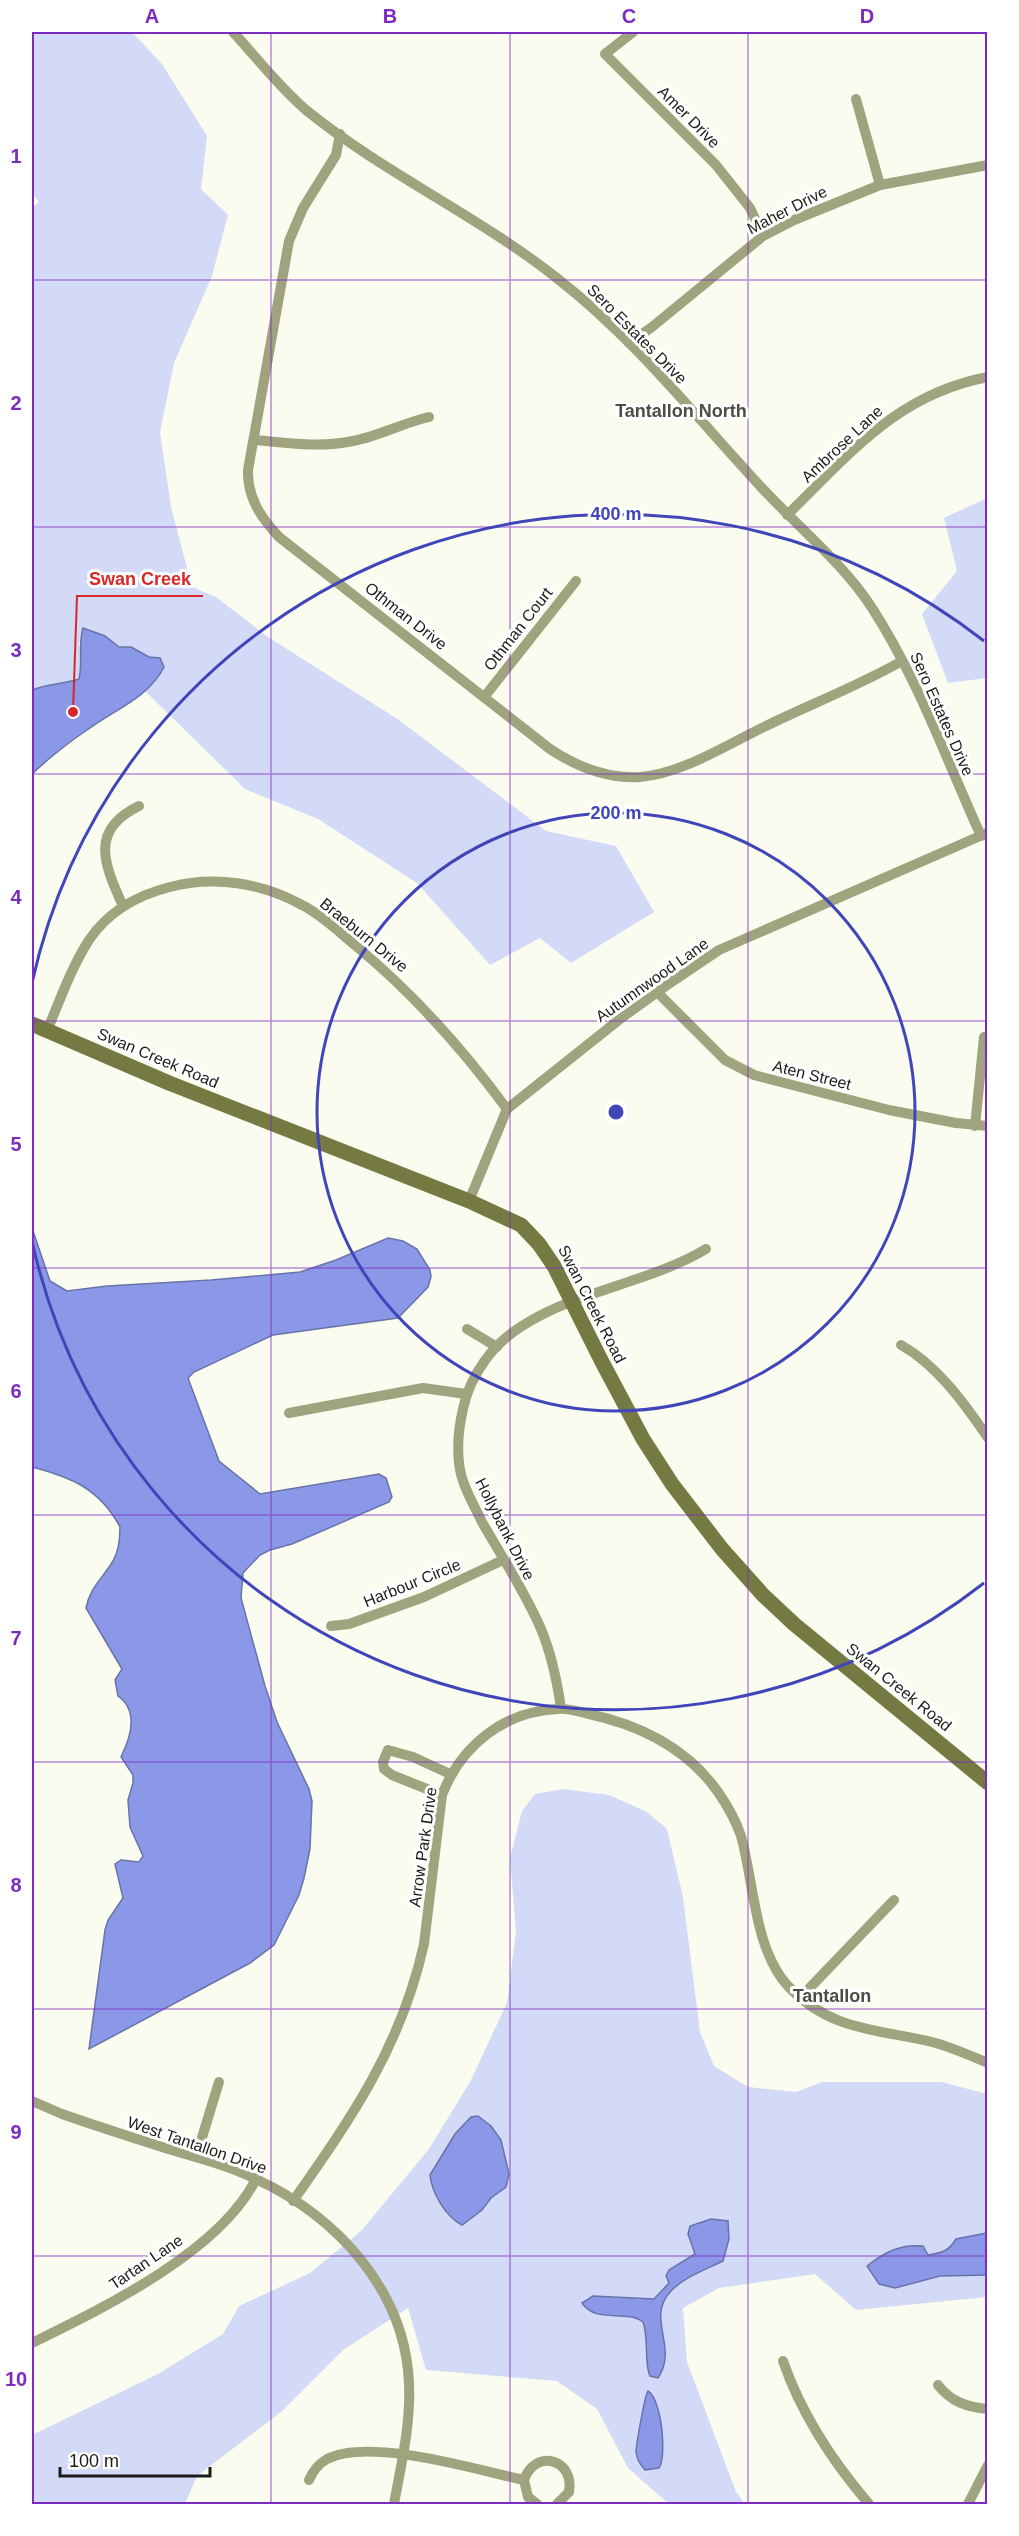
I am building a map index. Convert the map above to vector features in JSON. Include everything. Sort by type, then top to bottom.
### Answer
[{"type":"street","name":"Sero Estates Drive","points":[[234,32],[285,90],[339,134],[519,250],[557,278],[629,343],[859,590],[919,692],[984,834]]},
{"type":"street","name":"Amer Drive","points":[[633,32],[605,54],[716,165],[750,208],[763,236]]},
{"type":"street","points":[[856,99],[880,185]]},
{"type":"street","name":"Othman Drive","points":[[339,134],[336,155],[303,208],[289,241],[266,362],[255,440],[248,470],[249,487],[258,511],[269,527],[295,550],[550,749],[575,765],[612,776],[642,777],[670,770],[863,682],[902,661]]},
{"type":"street","name":"Maher Drive","points":[[629,343],[652,327],[763,236],[822,207],[880,185],[987,165]]},
{"type":"street","name":"Ambrose Lane","points":[[787,515],[897,413],[921,398],[947,387],[987,377]]},
{"type":"street","points":[[255,440],[316,445],[339,444],[360,440],[408,422],[429,417]]},
{"type":"street","name":"Othman Court","points":[[485,696],[576,581]]},
{"type":"street","points":[[123,906],[106,865],[106,836],[116,820],[139,806]]},
{"type":"street","name":"Autumnwood Lane","points":[[469,1201],[507,1108],[620,1019],[719,950],[984,834]]},
{"type":"street","name":"Braeburn Drive","points":[[47,1031],[72,971],[90,939],[123,906],[144,894],[176,885],[220,881],[261,888],[302,905],[347,938],[419,1003],[474,1064],[507,1108]]},
{"type":"street","name":"Aten Street","points":[[658,993],[725,1060],[754,1075],[888,1110],[975,1126],[987,1126]]},
{"type":"street","name":"Swan Creek Road","points":[[32,1024],[169,1083],[469,1201],[521,1225],[550,1258],[643,1439],[672,1484],[722,1549],[763,1595],[794,1624],[987,1783]]},
{"type":"street","points":[[975,1126],[984,1037]]},
{"type":"street","name":"Hollybank Drive","points":[[561,1708],[557,1680],[547,1643],[476,1509],[461,1474],[459,1435],[466,1394],[475,1375],[497,1347],[525,1324],[573,1302],[682,1263],[706,1248]]},
{"type":"street","points":[[467,1329],[497,1347]]},
{"type":"street","points":[[901,1345],[914,1352],[935,1371],[987,1438]]},
{"type":"street","points":[[289,1413],[423,1388],[466,1394]]},
{"type":"street","points":[[978,1425],[987,1417]]},
{"type":"street","name":"Harbour Circle","points":[[331,1626],[349,1624],[424,1597],[503,1560]]},
{"type":"street","name":"Arrow Park Drive","points":[[293,2201],[367,2090],[399,2027],[419,1968],[424,1944],[442,1795],[450,1774],[472,1748],[498,1727],[527,1714],[561,1708],[609,1718],[655,1736],[682,1755],[708,1779],[725,1803],[740,1833],[762,1934],[769,1955],[787,1985],[801,1997],[840,2022],[870,2031],[933,2043],[987,2063]]},
{"type":"street","points":[[442,1795],[392,1775],[384,1769],[383,1762],[388,1750],[413,1757],[450,1774]]},
{"type":"street","points":[[801,1997],[894,1900]]},
{"type":"street","points":[[196,2157],[219,2082]]},
{"type":"street","name":"West Tantallon Drive","points":[[32,2101],[62,2114],[256,2179],[313,2213],[350,2247],[371,2272],[396,2316],[407,2357],[410,2384],[403,2454],[394,2505]]},
{"type":"street","name":"Tartan Lane","points":[[32,2343],[114,2302],[194,2248],[237,2210],[256,2179]]},
{"type":"street","points":[[783,2361],[791,2383],[819,2434],[844,2474],[869,2505]]},
{"type":"street","points":[[938,2385],[946,2396],[955,2401],[987,2409]]},
{"type":"street","points":[[309,2480],[318,2466],[328,2459],[338,2455],[371,2451],[403,2454],[524,2480]]},
{"type":"street","points":[[537,2505],[528,2497],[524,2480],[532,2467],[545,2461],[560,2465],[566,2470],[570,2484],[565,2499],[557,2505]]},
{"type":"street","points":[[969,2505],[987,2465]]},
{"type":"shaded area","points":[[32,32],[132,32],[162,64],[207,136],[201,189],[228,215],[212,276],[174,363],[160,432],[171,507],[192,587],[216,597],[268,637],[399,720],[546,831],[616,846],[654,912],[571,963],[540,938],[490,965],[417,883],[318,819],[245,789],[145,691],[158,678],[160,658],[149,657],[131,647],[119,647],[105,636],[79,642],[83,663],[79,679],[32,690],[32,208],[39,202],[32,193]]},
{"type":"shaded area","points":[[987,498],[987,678],[948,683],[922,614],[957,571],[944,518]]},
{"type":"shaded area","points":[[563,1789],[609,1795],[647,1812],[667,1829],[683,1897],[700,2032],[714,2066],[748,2087],[796,2092],[822,2082],[942,2082],[987,2094],[987,2297],[856,2310],[815,2274],[719,2288],[683,2308],[687,2362],[736,2492],[745,2504],[669,2504],[628,2468],[597,2409],[557,2381],[426,2370],[408,2308],[343,2350],[281,2412],[197,2476],[185,2504],[32,2504],[32,2435],[158,2374],[223,2334],[239,2306],[310,2273],[361,2231],[429,2149],[470,2082],[507,2003],[516,1931],[510,1858],[522,1811],[535,1794]]},
{"type":"water","points":[[83,628],[105,636],[119,647],[131,647],[149,657],[160,658],[164,667],[150,687],[75,739],[32,774],[32,690],[79,679]]},
{"type":"water","points":[[32,1228],[50,1281],[67,1291],[300,1272],[388,1238],[403,1241],[417,1249],[430,1270],[431,1277],[428,1287],[398,1318],[273,1335],[194,1372],[188,1378],[219,1461],[260,1494],[379,1474],[386,1478],[392,1497],[389,1502],[292,1544],[260,1555],[243,1573],[241,1598],[265,1686],[277,1722],[309,1789],[312,1801],[310,1849],[304,1878],[299,1895],[274,1945],[250,1963],[89,2049],[105,1930],[108,1920],[123,1898],[115,1864],[121,1860],[139,1862],[143,1856],[130,1827],[128,1800],[133,1775],[121,1757],[128,1741],[131,1725],[129,1709],[118,1696],[115,1680],[122,1669],[86,1608],[94,1588],[115,1557],[119,1545],[120,1527],[103,1503],[83,1486],[59,1475],[32,1467]]},
{"type":"water","points":[[478,2116],[491,2126],[501,2140],[509,2174],[506,2187],[462,2225],[450,2216],[440,2203],[433,2189],[430,2175],[455,2134],[471,2117]]},
{"type":"water","points":[[711,2219],[728,2221],[729,2239],[723,2261],[682,2282],[664,2301],[661,2322],[664,2366],[658,2378],[650,2376],[643,2322],[628,2316],[595,2313],[582,2303],[593,2296],[654,2299],[669,2283],[666,2276],[669,2270],[695,2254],[688,2234],[690,2226]]},
{"type":"water","points":[[987,2233],[987,2275],[940,2276],[895,2288],[879,2284],[867,2266],[887,2253],[907,2246],[923,2246],[928,2255],[948,2249],[956,2239]]},
{"type":"water","points":[[648,2391],[653,2396],[660,2416],[663,2452],[659,2468],[645,2470],[636,2452]]},
{"type":"place","name":"Swan Creek","points":[[73,712]]},
{"type":"district","name":"Tantallon North","points":[[681,411]]},
{"type":"district","name":"Tantallon","points":[[832,1996]]}]
